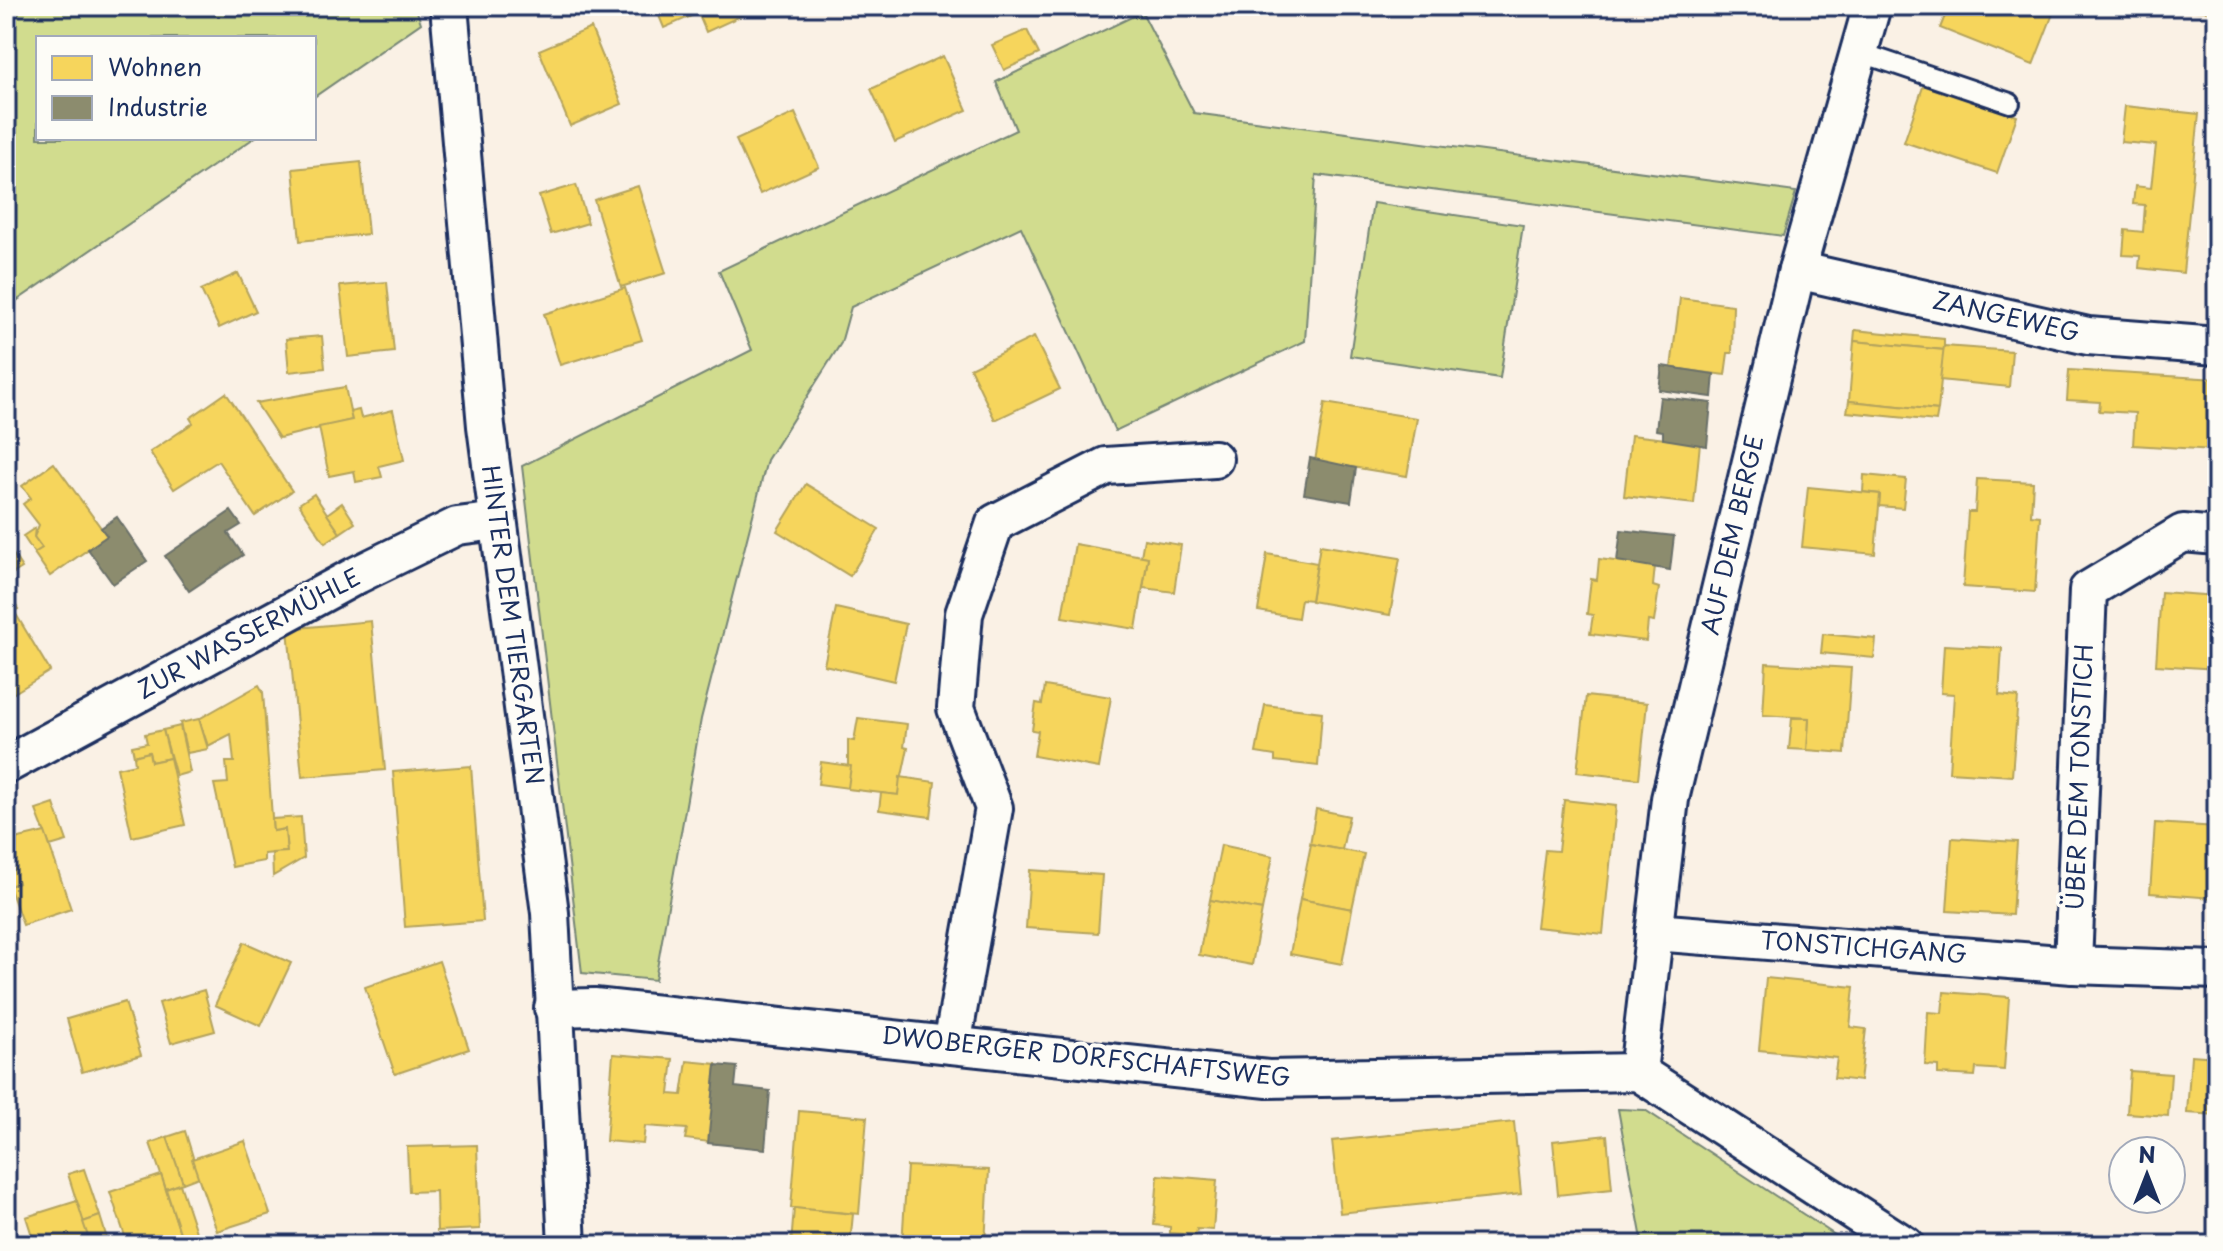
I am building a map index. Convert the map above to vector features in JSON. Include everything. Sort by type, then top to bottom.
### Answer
[{"type":"street","name":"HINTER DEM TIERGARTEN","points":[[449,6],[486,426],[550,913],[567,1245]]},
{"type":"street","name":"AUF DEM BERGE","points":[[1638,1072],[1670,799],[1797,270],[1872,6]]},
{"type":"street","name":"ZANGEWEG","points":[[1797,270],[2088,336],[2217,346]]},
{"type":"street","points":[[952,1045],[994,808],[956,708],[964,614],[995,523],[1106,466],[1214,459]]},
{"type":"street","name":"ZUR WASSERMÜHLE","points":[[6,765],[357,575],[457,526],[498,521]]},
{"type":"street","name":"ÜBER DEM TONSTICH","points":[[2073,965],[2088,590],[2183,533],[2217,536]]},
{"type":"street","name":"TONSTICHGANG","points":[[1654,932],[2073,965]]},
{"type":"street","points":[[2073,965],[2217,970]]},
{"type":"street","name":"DWOBERGER DORFSCHAFTSWEG","points":[[553,1008],[594,1007],[1268,1079],[1638,1072]]},
{"type":"street","points":[[1638,1072],[1905,1245]]},
{"type":"lane","points":[[1859,52],[2010,103]]},
{"type":"green space","points":[[6,6],[415,6],[421,23],[316,96],[316,36],[36,36],[36,140],[251,140],[6,308]]},
{"type":"green space","points":[[1142,12],[1194,113],[1796,192],[1783,236],[1316,175],[1305,341],[1115,431],[1021,227],[851,307],[841,343],[767,460],[701,719],[655,980],[582,973],[522,466],[752,350],[719,271],[1016,130],[996,82]]},
{"type":"green space","points":[[1373,203],[1523,225],[1500,378],[1350,356]]},
{"type":"green space","points":[[1618,1109],[1645,1110],[1850,1245],[1643,1245]]},
{"type":"building: Wohnen","points":[[655,6],[753,6],[754,10],[706,32],[698,13],[664,28]]},
{"type":"building: Wohnen","points":[[1949,6],[2056,6],[2033,65],[1940,28]]},
{"type":"building: Wohnen","points":[[2158,6],[2217,6],[2217,12],[2158,7]]},
{"type":"building: Wohnen","points":[[591,28],[622,104],[570,126],[539,50]]},
{"type":"building: Wohnen","points":[[1027,30],[1039,54],[1004,70],[992,45]]},
{"type":"building: Wohnen","points":[[943,56],[967,110],[895,142],[871,89]]},
{"type":"building: Wohnen","points":[[1924,84],[2017,116],[1997,173],[1904,142]]},
{"type":"building: Wohnen","points":[[2125,106],[2199,114],[2183,273],[2139,268],[2140,256],[2123,255],[2125,230],[2143,232],[2145,205],[2133,204],[2135,186],[2151,188],[2156,145],[2121,142]]},
{"type":"building: Wohnen","points":[[795,113],[819,167],[760,194],[736,140]]},
{"type":"building: Wohnen","points":[[361,162],[368,234],[300,241],[293,169]]},
{"type":"building: Wohnen","points":[[576,185],[588,223],[551,234],[539,196]]},
{"type":"building: Wohnen","points":[[638,186],[666,273],[621,287],[594,200]]},
{"type":"building: Wohnen","points":[[238,273],[256,311],[219,328],[201,290]]},
{"type":"building: Wohnen","points":[[387,282],[394,352],[348,357],[340,286]]},
{"type":"building: Wohnen","points":[[625,288],[642,340],[560,365],[544,314]]},
{"type":"building: Wohnen","points":[[1680,298],[1733,305],[1732,353],[1728,353],[1725,375],[1671,368]]},
{"type":"building: Wohnen","points":[[1855,330],[1944,339],[1944,350],[1854,341]]},
{"type":"building: Wohnen","points":[[322,336],[325,368],[289,372],[286,339]]},
{"type":"building: Wohnen","points":[[1034,337],[1060,389],[995,420],[970,368]]},
{"type":"building: Wohnen","points":[[1854,341],[1944,350],[1938,410],[1849,401]]},
{"type":"building: Wohnen","points":[[1944,346],[2012,351],[2009,387],[1940,380]]},
{"type":"building: Wohnen","points":[[2069,370],[2217,379],[2214,450],[2133,445],[2135,413],[2099,411],[2100,402],[2067,400]]},
{"type":"building: Wohnen","points":[[345,387],[352,420],[279,438],[256,403]]},
{"type":"building: Wohnen","points":[[226,393],[292,491],[255,516],[218,461],[174,489],[150,452],[193,423],[190,418]]},
{"type":"building: Wohnen","points":[[1849,401],[1938,410],[1936,421],[1847,412]]},
{"type":"building: Wohnen","points":[[1325,403],[1417,418],[1407,476],[1315,461]]},
{"type":"building: Wohnen","points":[[359,410],[361,418],[393,410],[404,460],[379,466],[382,477],[356,482],[354,471],[329,476],[319,427],[352,420],[350,412]]},
{"type":"building: Wohnen","points":[[1631,435],[1700,443],[1694,504],[1624,496]]},
{"type":"building: Wohnen","points":[[54,463],[107,536],[50,576],[34,553],[42,548],[34,537],[39,525],[23,504],[31,498],[22,486]]},
{"type":"building: Wohnen","points":[[1864,475],[1906,479],[1903,508],[1879,506],[1880,494],[1863,492]]},
{"type":"building: Wohnen","points":[[1977,479],[2033,482],[2031,515],[2040,516],[2035,592],[1963,587],[1968,512],[1975,512]]},
{"type":"building: Wohnen","points":[[806,484],[879,529],[850,576],[777,531]]},
{"type":"building: Wohnen","points":[[1808,487],[1880,494],[1875,554],[1802,547]]},
{"type":"building: Wohnen","points":[[314,494],[340,533],[325,543],[299,504]]},
{"type":"building: Wohnen","points":[[342,503],[355,523],[340,533],[327,514]]},
{"type":"building: Wohnen","points":[[35,528],[34,537],[42,548],[34,553],[23,536]]},
{"type":"building: Wohnen","points":[[1144,539],[1181,545],[1174,592],[1143,588],[1148,557],[1141,556]]},
{"type":"building: Wohnen","points":[[6,543],[22,568],[6,578]]},
{"type":"building: Wohnen","points":[[1075,544],[1148,557],[1136,629],[1062,617]]},
{"type":"building: Wohnen","points":[[1320,545],[1400,558],[1390,615],[1311,601]]},
{"type":"building: Wohnen","points":[[1267,554],[1317,563],[1311,600],[1301,599],[1298,618],[1258,611]]},
{"type":"building: Wohnen","points":[[1599,559],[1655,566],[1653,586],[1659,588],[1654,622],[1648,621],[1646,641],[1590,634],[1593,615],[1587,614],[1591,579],[1597,580]]},
{"type":"building: Wohnen","points":[[6,588],[18,609],[14,611],[50,671],[6,698]]},
{"type":"building: Wohnen","points":[[2161,592],[2217,596],[2217,669],[2156,665]]},
{"type":"building: Wohnen","points":[[836,608],[906,624],[894,681],[824,665]]},
{"type":"building: Wohnen","points":[[371,621],[385,770],[302,777],[288,629]]},
{"type":"building: Wohnen","points":[[1823,634],[1876,639],[1874,658],[1821,653]]},
{"type":"building: Wohnen","points":[[1944,645],[2002,648],[1999,695],[2018,697],[2012,776],[1949,772],[1954,694],[1941,693]]},
{"type":"building: Wohnen","points":[[1766,663],[1851,668],[1845,753],[1807,750],[1809,718],[1763,715]]},
{"type":"building: Wohnen","points":[[259,685],[263,692],[273,831],[285,829],[287,852],[264,854],[264,861],[232,867],[214,784],[228,783],[226,762],[234,762],[231,734],[208,746],[199,719]]},
{"type":"building: Wohnen","points":[[1045,686],[1111,697],[1099,768],[1034,756],[1038,731],[1032,730],[1036,703],[1042,704]]},
{"type":"building: Wohnen","points":[[1586,696],[1647,703],[1639,779],[1577,772]]},
{"type":"building: Wohnen","points":[[1265,705],[1322,712],[1318,766],[1275,761],[1275,756],[1256,753]]},
{"type":"building: Wohnen","points":[[858,718],[907,724],[904,747],[908,748],[898,795],[848,789],[848,740],[854,741]]},
{"type":"building: Wohnen","points":[[1792,718],[1809,718],[1807,750],[1789,749]]},
{"type":"building: Wohnen","points":[[199,719],[208,749],[187,753],[180,723]]},
{"type":"building: Wohnen","points":[[180,726],[190,772],[176,776],[163,730]]},
{"type":"building: Wohnen","points":[[163,730],[170,758],[151,762],[149,752],[134,756],[132,746],[147,743],[145,734]]},
{"type":"building: Wohnen","points":[[149,752],[151,762],[170,758],[185,825],[132,837],[117,768],[135,764],[134,756]]},
{"type":"building: Wohnen","points":[[821,762],[851,766],[848,788],[818,784]]},
{"type":"building: Wohnen","points":[[471,766],[483,921],[405,927],[393,772]]},
{"type":"building: Wohnen","points":[[900,777],[935,782],[931,817],[879,810],[881,793],[898,795]]},
{"type":"building: Wohnen","points":[[1564,800],[1616,806],[1603,934],[1536,927],[1545,850],[1558,851]]},
{"type":"building: Wohnen","points":[[54,804],[67,841],[50,846],[36,810]]},
{"type":"building: Wohnen","points":[[1316,809],[1349,816],[1342,850],[1310,844]]},
{"type":"building: Wohnen","points":[[301,817],[304,858],[273,876],[272,853],[287,852],[285,829],[273,831],[272,819]]},
{"type":"building: Wohnen","points":[[2155,823],[2217,827],[2213,898],[2150,893]]},
{"type":"building: Wohnen","points":[[45,832],[71,909],[23,925],[9,886],[18,883],[13,867],[6,867],[6,841]]},
{"type":"building: Wohnen","points":[[1952,838],[2017,842],[2012,915],[1947,911]]},
{"type":"building: Wohnen","points":[[1311,844],[1364,854],[1352,909],[1300,899]]},
{"type":"building: Wohnen","points":[[1221,845],[1273,856],[1262,910],[1210,900]]},
{"type":"building: Wohnen","points":[[6,867],[13,867],[18,883],[6,887]]},
{"type":"building: Wohnen","points":[[1030,870],[1102,875],[1098,933],[1026,928]]},
{"type":"building: Wohnen","points":[[1300,899],[1352,909],[1342,964],[1290,954]]},
{"type":"building: Wohnen","points":[[1210,900],[1262,910],[1252,965],[1199,955]]},
{"type":"building: Wohnen","points":[[244,942],[291,963],[261,1026],[215,1005]]},
{"type":"building: Wohnen","points":[[439,961],[469,1049],[395,1074],[365,987]]},
{"type":"building: Wohnen","points":[[1766,978],[1854,987],[1850,1027],[1866,1029],[1860,1081],[1834,1078],[1837,1058],[1759,1050]]},
{"type":"building: Wohnen","points":[[204,990],[215,1031],[171,1043],[159,1003]]},
{"type":"building: Wohnen","points":[[1944,992],[2009,997],[2004,1070],[1976,1068],[1975,1076],[1938,1074],[1938,1066],[1925,1065],[1928,1012],[1942,1013]]},
{"type":"building: Wohnen","points":[[125,1002],[141,1055],[82,1072],[67,1019]]},
{"type":"building: Wohnen","points":[[613,1054],[673,1059],[669,1094],[682,1095],[687,1061],[716,1064],[709,1142],[685,1139],[687,1129],[645,1126],[643,1144],[606,1141]]},
{"type":"building: Wohnen","points":[[2191,1055],[2217,1057],[2217,1115],[2187,1113]]},
{"type":"building: Wohnen","points":[[2130,1071],[2171,1074],[2168,1116],[2127,1113]]},
{"type":"building: Wohnen","points":[[799,1111],[867,1117],[859,1214],[791,1208]]},
{"type":"building: Wohnen","points":[[1514,1122],[1521,1194],[1340,1213],[1332,1141]]},
{"type":"building: Wohnen","points":[[185,1131],[199,1177],[183,1183],[167,1137]]},
{"type":"building: Wohnen","points":[[1607,1135],[1612,1189],[1558,1195],[1553,1141]]},
{"type":"building: Wohnen","points":[[167,1137],[183,1183],[166,1189],[150,1143]]},
{"type":"building: Wohnen","points":[[245,1141],[270,1214],[217,1231],[192,1159]]},
{"type":"building: Wohnen","points":[[477,1145],[480,1229],[437,1231],[436,1191],[409,1192],[407,1147]]},
{"type":"building: Wohnen","points":[[907,1166],[989,1170],[985,1245],[902,1245]]},
{"type":"building: Wohnen","points":[[84,1169],[100,1216],[83,1222],[68,1174]]},
{"type":"building: Wohnen","points":[[161,1175],[184,1245],[128,1245],[110,1192]]},
{"type":"building: Wohnen","points":[[1158,1175],[1217,1180],[1213,1230],[1197,1229],[1196,1235],[1170,1233],[1170,1227],[1154,1225]]},
{"type":"building: Wohnen","points":[[180,1184],[199,1245],[184,1245],[166,1189]]},
{"type":"building: Wohnen","points":[[77,1201],[91,1245],[35,1245],[26,1217]]},
{"type":"building: Wohnen","points":[[794,1208],[853,1214],[850,1245],[791,1245]]},
{"type":"building: Wohnen","points":[[6,1212],[15,1240],[6,1244]]},
{"type":"building: Wohnen","points":[[100,1216],[109,1245],[91,1245],[83,1222]]},
{"type":"building: Industrie","points":[[1662,366],[1714,374],[1712,397],[1659,390]]},
{"type":"building: Industrie","points":[[1660,397],[1711,403],[1707,446],[1663,439],[1663,431],[1656,430]]},
{"type":"building: Industrie","points":[[1310,458],[1356,468],[1351,502],[1304,494]]},
{"type":"building: Industrie","points":[[231,511],[241,525],[228,533],[243,555],[189,591],[165,556]]},
{"type":"building: Industrie","points":[[117,517],[147,561],[113,584],[88,549],[107,536],[101,528]]},
{"type":"building: Industrie","points":[[1621,530],[1674,536],[1670,570],[1617,561]]},
{"type":"building: Industrie","points":[[716,1065],[737,1067],[735,1087],[770,1091],[765,1149],[708,1143]]}]
